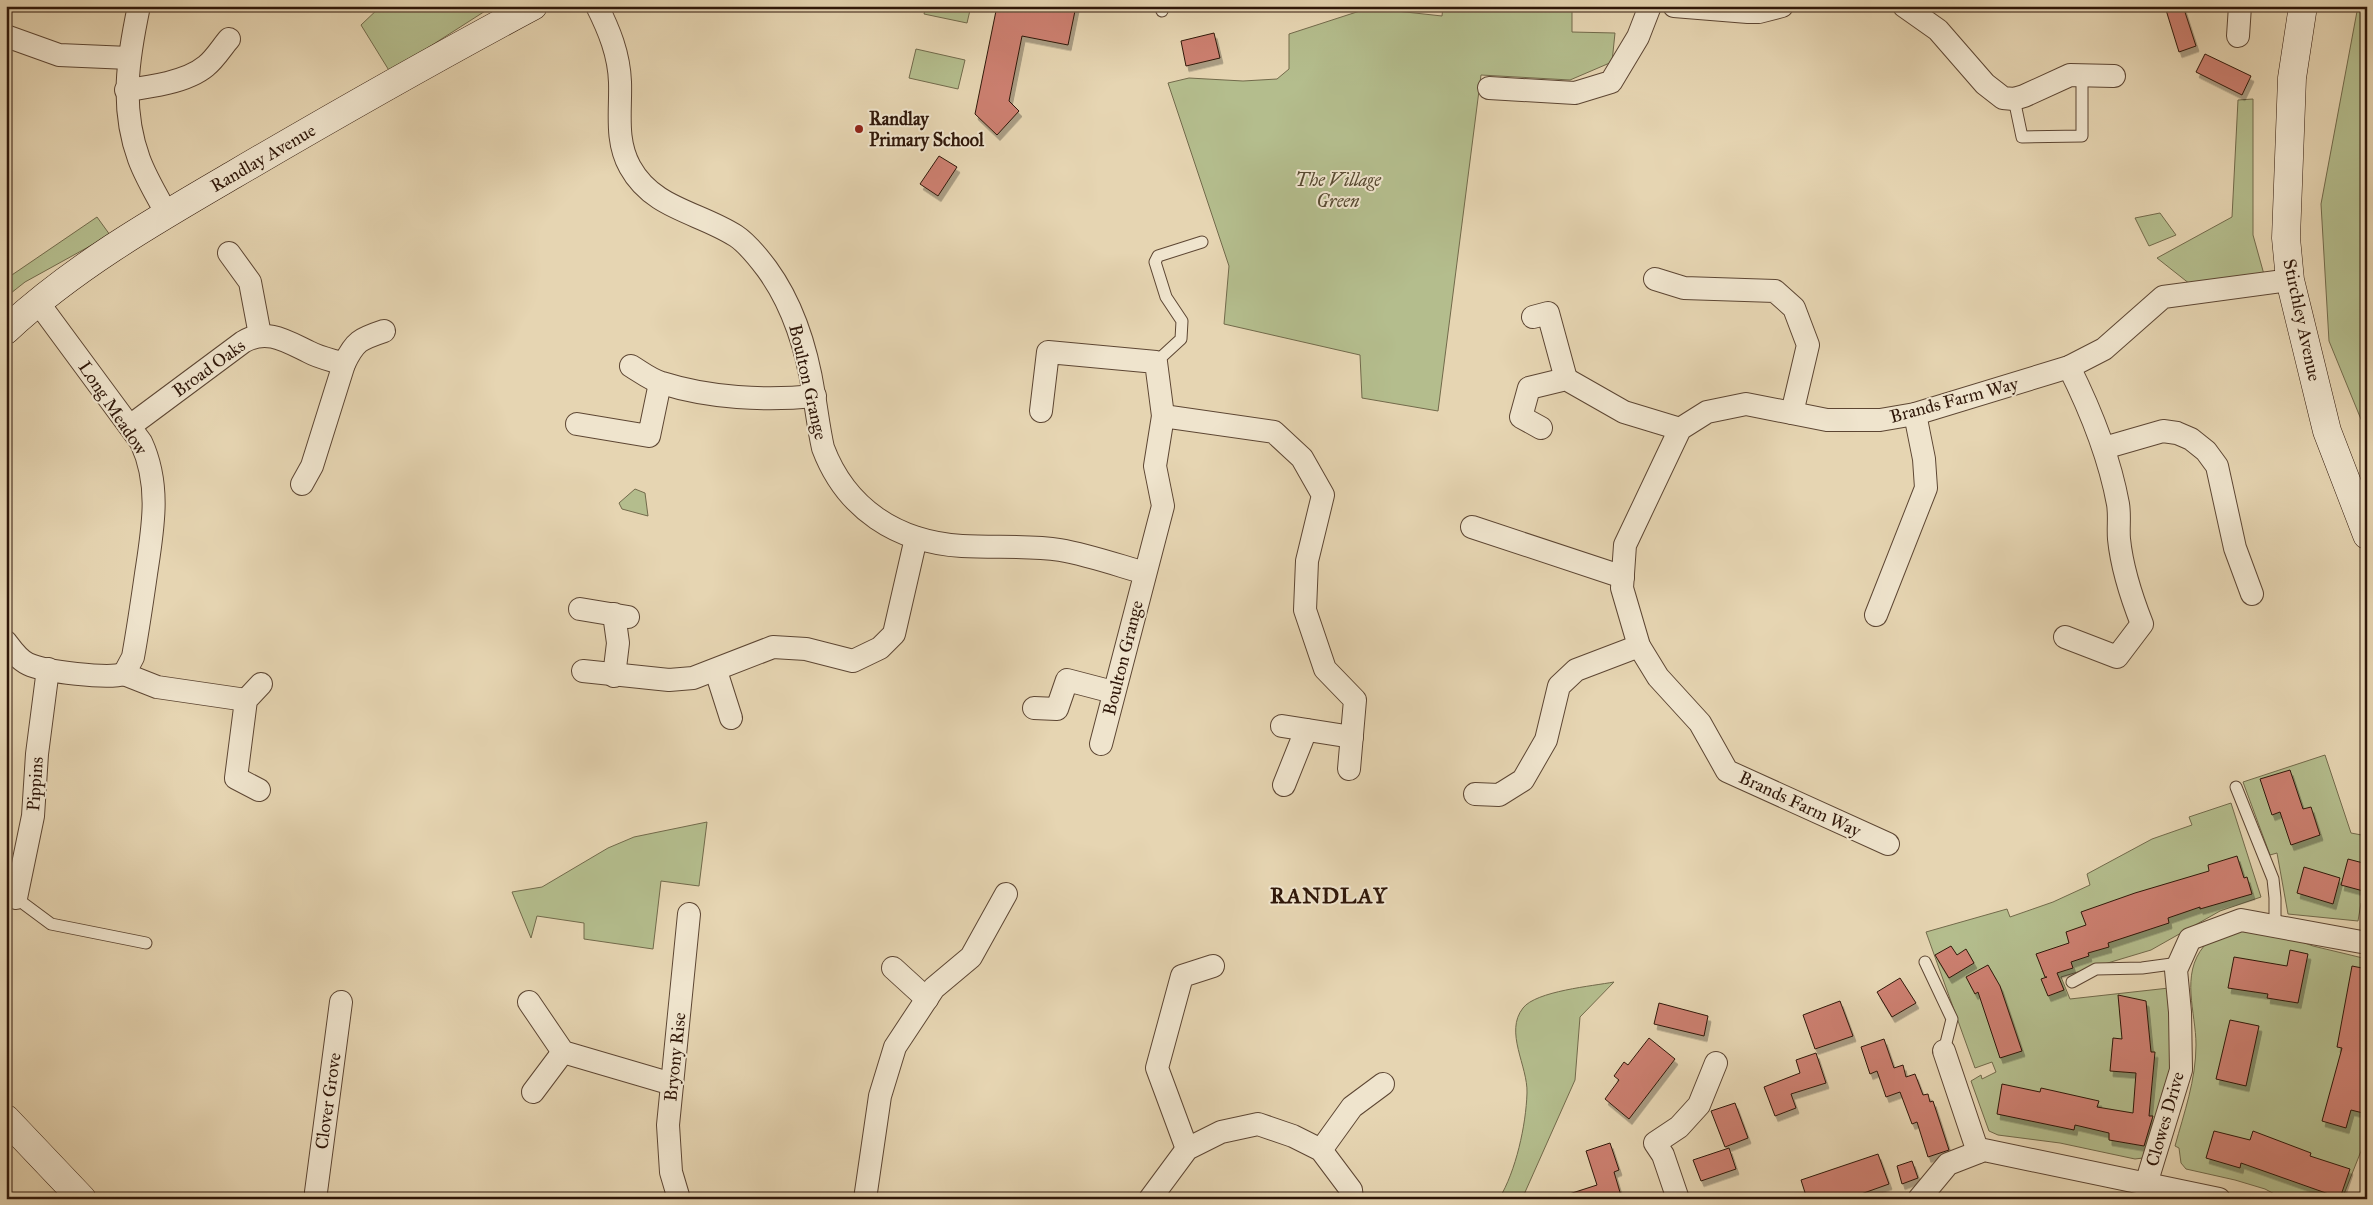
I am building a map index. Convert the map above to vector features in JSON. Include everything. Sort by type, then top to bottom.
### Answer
[{"type":"street","points":[[140,6],[129,58],[126,90],[130,126],[139,159],[167,214]]},
{"type":"street","name":"Randlay Avenue","points":[[6,330],[37,301],[102,254],[167,214],[317,126],[533,6]]},
{"type":"street","name":"Boulton Grange","points":[[596,6],[611,37],[618,58],[620,83],[618,126],[629,166],[642,184],[656,198],[737,237],[757,254],[777,282],[791,309],[804,343],[823,448],[828,462],[842,485],[880,523],[916,538],[960,546],[1060,550],[1145,573]]},
{"type":"street","points":[[1489,88],[1575,93],[1611,82],[1638,37],[1650,6]]},
{"type":"street","points":[[1674,6],[1748,12],[1782,6]]},
{"type":"street","points":[[1904,6],[1938,30],[1994,92],[2003,98],[2014,99],[2062,78],[2082,75],[2114,76]]},
{"type":"street","points":[[2238,36],[2240,6]]},
{"type":"street","name":"Stirchley Avenue","points":[[2303,6],[2292,78],[2286,238],[2290,280],[2326,431],[2367,535]]},
{"type":"street","points":[[6,36],[59,55],[129,58]]},
{"type":"street","points":[[126,90],[155,86],[182,78],[206,67],[229,39]]},
{"type":"street","points":[[229,253],[250,282],[260,335]]},
{"type":"street","points":[[1655,280],[1684,288],[1775,291],[1794,308],[1808,345],[1792,413]]},
{"type":"street","name":"Brands Farm Way","points":[[1888,844],[1727,770],[1700,722],[1658,677],[1639,646],[1622,588],[1625,545],[1680,429],[1707,412],[1746,404],[1828,420],[1880,420],[1915,414],[2069,367],[2104,349],[2162,297],[2290,280]]},
{"type":"street","name":"Long Meadow","points":[[37,301],[130,426],[149,458],[153,476],[154,517],[134,657],[124,674]]},
{"type":"street","points":[[1533,317],[1548,313],[1566,379]]},
{"type":"street","points":[[302,484],[312,466],[344,364],[352,347],[359,340],[384,331]]},
{"type":"street","name":"Broad Oaks","points":[[130,426],[243,342],[260,335],[272,336],[291,342],[311,353],[344,364]]},
{"type":"street","points":[[1041,410],[1048,352],[1156,362]]},
{"type":"street","name":"Boulton Grange","points":[[1101,744],[1162,506],[1155,466],[1164,416],[1156,362]]},
{"type":"street","points":[[631,366],[660,383],[734,397],[814,396]]},
{"type":"street","points":[[2066,637],[2117,657],[2142,624],[2124,572],[2119,539],[2118,506],[2104,448],[2086,402],[2069,367]]},
{"type":"street","points":[[1541,428],[1521,417],[1529,388],[1566,379],[1624,412],[1680,429]]},
{"type":"street","points":[[577,424],[649,436],[660,383]]},
{"type":"street","points":[[1876,615],[1926,488],[1924,459],[1915,414]]},
{"type":"street","points":[[1164,416],[1274,432],[1302,458],[1323,495],[1307,561],[1305,610],[1325,669],[1355,700],[1349,769]]},
{"type":"street","points":[[2104,448],[2163,431],[2176,433],[2191,439],[2206,451],[2217,466],[2235,548],[2252,594]]},
{"type":"street","points":[[1472,527],[1623,577]]},
{"type":"street","points":[[583,671],[614,676],[669,680],[693,678],[716,671],[773,647],[806,649],[853,661],[880,648],[894,634],[916,538]]},
{"type":"street","points":[[580,609],[621,615],[614,676]]},
{"type":"street","points":[[6,642],[16,655],[28,664],[48,669],[106,677],[124,674],[157,687],[253,692],[236,778],[259,790]]},
{"type":"street","points":[[1475,794],[1499,795],[1523,780],[1546,740],[1559,686],[1576,670],[1639,646]]},
{"type":"street","name":"Pippins","points":[[16,898],[33,816],[37,754],[48,669]]},
{"type":"street","points":[[716,671],[732,718]]},
{"type":"street","points":[[1034,708],[1057,709],[1067,680],[1113,692]]},
{"type":"street","points":[[1282,726],[1352,737]]},
{"type":"street","points":[[1284,784],[1306,730]]},
{"type":"street","points":[[864,1199],[882,1088],[895,1047],[934,988],[971,957],[1006,894]]},
{"type":"street","name":"Bryony Rise","points":[[679,1199],[671,1172],[668,1125],[689,914]]},
{"type":"street","name":"Clowes Drive","points":[[2146,1184],[2181,1070],[2180,1012],[2176,970],[2190,939],[2240,920],[2367,943]]},
{"type":"street","points":[[1187,1149],[1156,1068],[1182,976],[1213,966]]},
{"type":"street","points":[[893,968],[927,999]]},
{"type":"street","name":"Clover Grove","points":[[317,1199],[316,1192],[341,1002]]},
{"type":"street","points":[[529,1002],[563,1052],[672,1084]]},
{"type":"street","points":[[1944,1051],[1978,1152]]},
{"type":"street","points":[[533,1092],[563,1052]]},
{"type":"street","points":[[1678,1199],[1663,1155],[1655,1143],[1679,1127],[1699,1105],[1716,1063]]},
{"type":"street","points":[[1322,1150],[1352,1107],[1384,1084]]},
{"type":"street","points":[[6,1119],[82,1199]]},
{"type":"street","points":[[1150,1199],[1187,1149],[1221,1132],[1258,1124],[1293,1136],[1322,1150],[1351,1190],[1352,1199]]},
{"type":"street","points":[[1919,1199],[1948,1164],[1984,1150],[2219,1199]]},
{"type":"lane","points":[[2014,99],[2022,137],[2082,136],[2082,75]]},
{"type":"lane","points":[[1156,362],[1181,339],[1182,321],[1166,297],[1155,262],[1158,256],[1202,242]]},
{"type":"lane","points":[[2236,787],[2273,879],[2275,926]]},
{"type":"lane","points":[[16,898],[51,924],[146,943]]},
{"type":"lane","points":[[1925,962],[1952,1019],[1944,1051]]},
{"type":"lane","points":[[2072,982],[2096,969],[2142,968],[2179,964]]},
{"type":"green space","points":[[381,6],[493,6],[390,72],[361,25]]},
{"type":"green space","points":[[926,6],[971,6],[967,23],[924,14]]},
{"type":"green space","name":"The Village Green","points":[[1443,6],[1572,6],[1572,32],[1615,33],[1612,62],[1570,80],[1481,75],[1438,411],[1362,398],[1360,355],[1224,324],[1229,266],[1168,83],[1189,78],[1243,81],[1277,79],[1289,69],[1289,34],[1369,8],[1442,16]]},
{"type":"green space","points":[[2358,6],[2367,6],[2367,434],[2329,341],[2321,204]]},
{"type":"green space","points":[[916,49],[965,60],[958,89],[909,78]]},
{"type":"green space","points":[[2253,99],[2253,235],[2265,278],[2195,288],[2157,258],[2232,217],[2238,100]]},
{"type":"green space","points":[[2160,213],[2176,235],[2149,246],[2135,218]]},
{"type":"green space","points":[[97,217],[110,235],[25,282],[6,297],[6,279]]},
{"type":"green space","points":[[635,489],[645,493],[648,516],[622,509],[619,503]]},
{"type":"green space","points":[[2325,755],[2351,833],[2367,836],[2367,904],[2361,903],[2358,921],[2288,914],[2277,853],[2270,855],[2243,782]]},
{"type":"green space","points":[[2231,803],[2261,897],[2220,911],[2151,950],[2061,977],[2070,999],[2169,988],[2171,1078],[2143,1158],[2135,1159],[2060,1143],[1998,1135],[1989,1131],[1971,1081],[1981,1075],[1982,1079],[1996,1072],[1992,1062],[1975,1068],[1926,932],[2007,909],[2010,917],[2053,902],[2090,885],[2087,874],[2152,839],[2192,825],[2189,817]]},
{"type":"green space","points":[[707,822],[699,886],[661,881],[653,949],[584,939],[584,923],[537,916],[531,938],[512,892],[542,887],[608,848],[634,837]]},
{"type":"green space","points":[[2272,931],[2313,946],[2367,959],[2367,1136],[2342,1199],[2284,1199],[2265,1189],[2186,1169],[2181,1163],[2179,1148],[2175,1146],[2194,1071],[2196,1045],[2191,981],[2197,957],[2208,942],[2222,933]]},
{"type":"green space","points":[[1614,982],[1580,1017],[1575,1080],[1522,1199],[1499,1199],[1515,1162],[1526,1106],[1526,1083],[1516,1038],[1518,1017],[1523,1008],[1540,997],[1566,990]]},
{"type":"building","points":[[997,6],[1076,6],[1068,45],[1022,36],[1009,101],[1019,111],[997,135],[975,114]]},
{"type":"building","points":[[2183,6],[2196,46],[2179,52],[2166,10]]},
{"type":"building","points":[[1214,33],[1220,58],[1186,66],[1181,41]]},
{"type":"building","points":[[2205,54],[2251,76],[2242,95],[2196,72]]},
{"type":"building","points":[[939,156],[957,167],[938,196],[920,184]]},
{"type":"building","points":[[2290,770],[2303,809],[2311,807],[2320,835],[2291,845],[2280,812],[2272,815],[2260,779]]},
{"type":"building","points":[[2237,856],[2244,878],[2247,877],[2252,894],[2200,909],[2200,907],[2168,918],[2169,923],[2108,943],[2109,947],[2088,953],[2089,956],[2071,962],[2073,968],[2057,973],[2064,990],[2048,996],[2041,979],[2047,977],[2045,977],[2036,954],[2069,943],[2066,932],[2086,925],[2081,912],[2135,893],[2209,871],[2208,865]]},
{"type":"building","points":[[2348,859],[2367,864],[2367,892],[2341,885]]},
{"type":"building","points":[[2304,867],[2340,878],[2333,904],[2297,893]]},
{"type":"building","points":[[1951,946],[1957,955],[1966,949],[1974,963],[1949,978],[1935,955]]},
{"type":"building","points":[[2290,950],[2308,954],[2298,1003],[2267,998],[2268,994],[2228,988],[2234,957],[2287,966]]},
{"type":"building","points":[[1988,965],[2000,986],[2022,1051],[2000,1058],[1978,992],[1975,994],[1966,977]]},
{"type":"building","points":[[2352,966],[2367,969],[2367,1114],[2351,1110],[2346,1128],[2322,1121],[2342,1048],[2337,1047]]},
{"type":"building","points":[[1900,978],[1916,1003],[1892,1017],[1877,992]]},
{"type":"building","points":[[2118,995],[2146,1001],[2151,1052],[2155,1052],[2149,1116],[2153,1116],[2144,1146],[2109,1140],[2109,1133],[2075,1125],[2074,1130],[1997,1114],[2002,1084],[2040,1092],[2041,1088],[2099,1101],[2097,1107],[2133,1113],[2136,1073],[2110,1071],[2113,1038],[2122,1039]]},
{"type":"building","points":[[1840,1001],[1853,1036],[1815,1049],[1803,1015]]},
{"type":"building","points":[[1659,1003],[1708,1016],[1704,1036],[1654,1024]]},
{"type":"building","points":[[2230,1020],[2259,1026],[2246,1086],[2216,1079]]},
{"type":"building","points":[[1649,1038],[1675,1059],[1629,1119],[1605,1099],[1619,1080],[1614,1076],[1624,1062],[1628,1065]]},
{"type":"building","points":[[1884,1039],[1894,1068],[1903,1065],[1906,1077],[1915,1074],[1923,1095],[1928,1094],[1930,1102],[1933,1101],[1949,1150],[1928,1157],[1917,1122],[1912,1124],[1900,1092],[1886,1097],[1877,1071],[1870,1074],[1861,1047]]},
{"type":"building","points":[[1816,1053],[1826,1083],[1791,1094],[1796,1108],[1775,1116],[1764,1087],[1800,1073],[1796,1060]]},
{"type":"building","points":[[1735,1103],[1748,1138],[1725,1147],[1711,1111]]},
{"type":"building","points":[[2214,1131],[2250,1140],[2253,1131],[2311,1153],[2310,1156],[2350,1169],[2340,1198],[2241,1163],[2240,1168],[2206,1158]]},
{"type":"building","points":[[1610,1143],[1619,1170],[1614,1172],[1622,1199],[1566,1199],[1566,1195],[1597,1185],[1586,1151]]},
{"type":"building","points":[[1729,1148],[1736,1169],[1701,1181],[1693,1160]]},
{"type":"building","points":[[1878,1154],[1889,1184],[1847,1199],[1807,1199],[1801,1180]]},
{"type":"building","points":[[1912,1161],[1918,1178],[1902,1184],[1897,1166]]},
{"type":"place","name":"Randlay Primary School","points":[[859,129]]},
{"type":"district","name":"RANDLAY","points":[[1329,895]]}]
